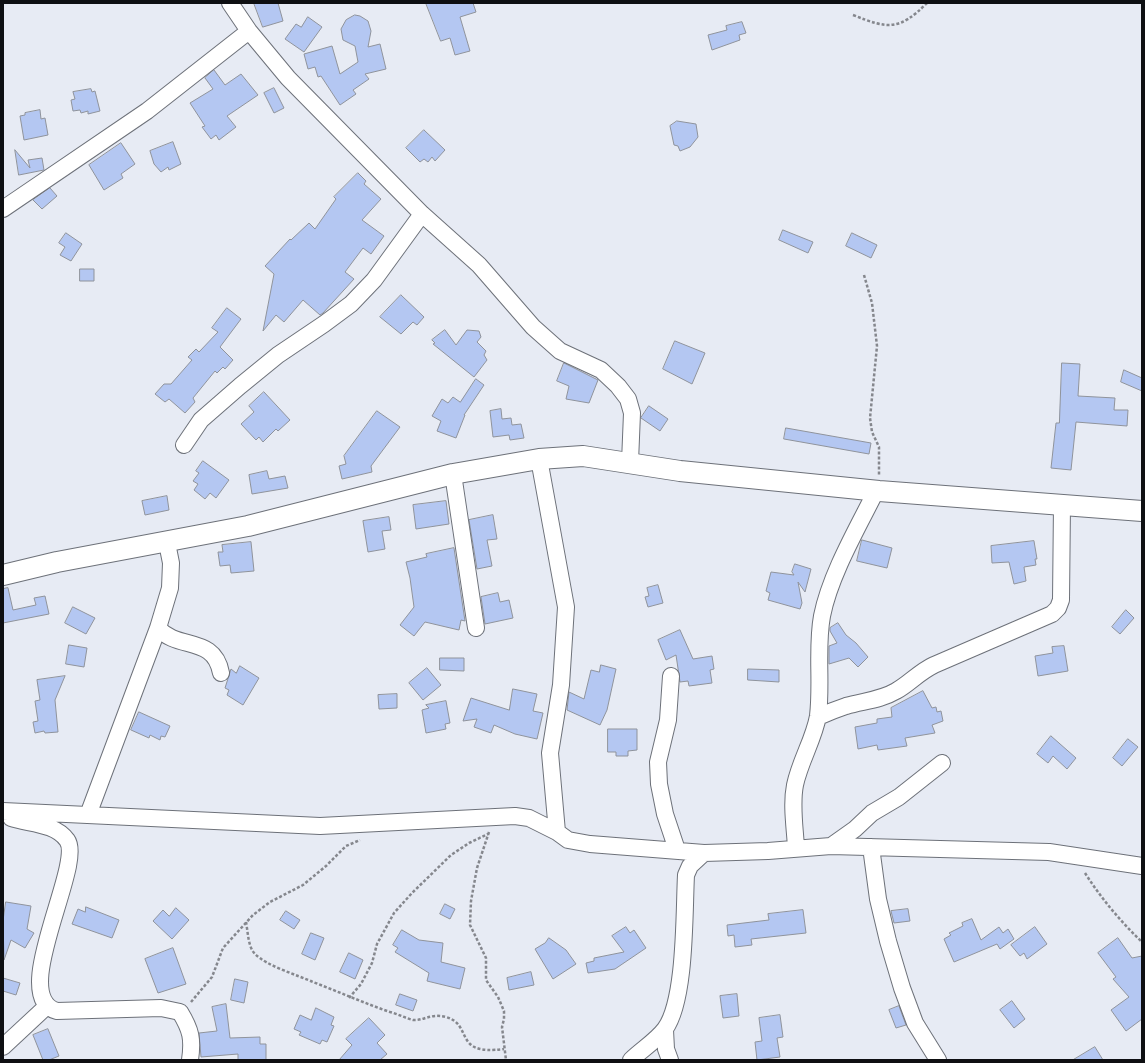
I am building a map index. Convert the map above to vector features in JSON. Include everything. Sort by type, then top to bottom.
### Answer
[{"type":"street","points":[[230,3],[249,31],[288,78],[422,214],[479,265],[533,327],[560,351],[601,370],[618,386],[628,398],[632,413],[630,462]]},
{"type":"street","points":[[3,208],[147,111],[249,31]]},
{"type":"street","points":[[184,445],[201,420],[240,386],[278,355],[351,304],[374,280],[422,214]]},
{"type":"street","points":[[3,574],[57,562],[167,543],[314,511],[453,474],[539,459],[583,456],[630,462],[680,471],[878,491],[1142,511]]},
{"type":"street","points":[[539,459],[566,607],[561,686],[550,753],[557,832]]},
{"type":"street","points":[[453,474],[476,628]]},
{"type":"street","points":[[796,848],[794,811],[795,786],[818,717],[821,673],[820,636],[822,615],[846,549],[878,491]]},
{"type":"street","points":[[818,717],[847,706],[888,695],[897,691],[919,672],[1052,614],[1058,608],[1061,600],[1062,504]]},
{"type":"street","points":[[88,815],[158,628],[170,588],[170,563],[167,543]]},
{"type":"street","points":[[158,628],[164,634],[208,650],[215,657],[221,674]]},
{"type":"street","points":[[671,676],[668,720],[658,762],[659,784],[665,814],[677,850]]},
{"type":"street","points":[[832,846],[855,829],[872,813],[900,796],[942,763]]},
{"type":"street","points":[[3,812],[320,826],[515,816],[529,818],[557,832],[568,840],[590,844],[704,853],[832,846],[1049,852],[1142,866]]},
{"type":"street","points":[[3,812],[12,818],[57,831],[67,840],[70,847],[67,868],[41,970],[40,993],[47,1006],[57,1011],[161,1008],[180,1012],[188,1026],[193,1043],[190,1060]]},
{"type":"street","points":[[872,847],[878,899],[888,941],[902,988],[915,1023],[938,1060]]},
{"type":"street","points":[[631,1060],[665,1030],[674,1012],[680,978],[686,875],[690,866],[704,853]]},
{"type":"street","points":[[3,1047],[47,1006]]},
{"type":"street","points":[[665,1030],[666,1049],[670,1060]]},
{"type":"path","points":[[853,14],[872,22],[893,25],[907,20],[926,3]]},
{"type":"path","points":[[864,275],[872,303],[877,346],[870,418],[872,432],[879,446],[878,491]]},
{"type":"path","points":[[496,817],[477,868],[471,901],[470,925],[486,958],[486,980],[498,997],[504,1011],[502,1027],[506,1060]]},
{"type":"path","points":[[349,998],[361,984],[372,963],[377,944],[394,914],[412,893],[451,855],[469,843],[489,834]]},
{"type":"path","points":[[180,1012],[204,988],[212,977],[223,948],[253,915],[270,902],[303,886],[346,846],[364,839]]},
{"type":"path","points":[[1074,855],[1095,889],[1123,924],[1142,942]]},
{"type":"path","points":[[246,922],[250,945],[255,954],[268,962],[349,998],[414,1020],[430,1016],[447,1017],[457,1024],[465,1039],[475,1048],[494,1051],[504,1049]]},
{"type":"building","points":[[254,3],[278,3],[283,21],[263,27]]},
{"type":"building","points":[[426,3],[473,3],[476,12],[460,17],[470,51],[455,55],[450,38],[441,41]]},
{"type":"building","points":[[355,15],[368,21],[371,31],[368,47],[380,44],[386,69],[365,74],[369,79],[353,90],[356,94],[340,105],[321,76],[318,77],[315,67],[308,69],[304,54],[332,46],[340,74],[358,62],[355,46],[343,40],[341,29],[346,20]]},
{"type":"building","points":[[308,17],[322,27],[304,52],[285,39],[296,24],[301,27]]},
{"type":"building","points":[[742,22],[746,33],[739,35],[740,40],[712,50],[708,35],[727,30],[726,26]]},
{"type":"building","points":[[214,70],[225,85],[241,74],[258,95],[227,116],[236,127],[219,140],[216,135],[211,139],[202,127],[205,126],[190,103],[213,89],[205,78]]},
{"type":"building","points":[[274,88],[284,108],[274,113],[264,93]]},
{"type":"building","points":[[91,89],[92,92],[95,91],[100,111],[88,114],[88,111],[81,113],[80,110],[73,111],[71,100],[75,99],[73,92]]},
{"type":"building","points":[[40,110],[41,119],[45,118],[48,135],[24,140],[20,116],[25,115],[25,113]]},
{"type":"building","points":[[677,121],[696,124],[698,137],[690,147],[680,151],[678,146],[674,145],[670,126]]},
{"type":"building","points":[[424,130],[445,150],[435,161],[432,157],[428,162],[424,159],[420,162],[406,148]]},
{"type":"building","points":[[173,142],[181,164],[169,170],[168,167],[161,172],[154,164],[150,151]]},
{"type":"building","points":[[121,143],[135,164],[121,174],[123,178],[104,190],[89,165]]},
{"type":"building","points":[[15,150],[30,168],[28,160],[42,158],[44,170],[19,175]]},
{"type":"building","points":[[358,173],[366,181],[364,184],[381,199],[362,220],[384,236],[371,254],[363,248],[345,272],[354,279],[323,313],[320,315],[303,300],[284,322],[276,315],[263,331],[274,274],[265,266],[290,239],[291,240],[309,223],[315,229],[336,199],[334,197]]},
{"type":"building","points":[[50,188],[57,196],[42,209],[33,200]]},
{"type":"building","points":[[783,230],[813,242],[808,253],[779,240]]},
{"type":"building","points":[[66,233],[82,244],[71,261],[60,255],[65,247],[59,243]]},
{"type":"building","points":[[852,233],[877,245],[871,258],[846,246]]},
{"type":"building","points":[[80,269],[94,269],[94,281],[80,281]]},
{"type":"building","points":[[401,295],[424,317],[417,325],[413,322],[401,334],[380,317]]},
{"type":"building","points":[[227,308],[241,319],[220,347],[233,360],[225,369],[223,367],[217,373],[215,371],[193,398],[195,402],[185,413],[169,399],[165,402],[155,394],[164,384],[171,384],[192,360],[188,357],[196,349],[199,352],[218,332],[212,328]]},
{"type":"building","points":[[445,330],[456,345],[467,330],[479,331],[481,337],[477,342],[486,351],[484,355],[487,360],[474,377],[433,344],[435,343],[432,340]]},
{"type":"building","points":[[675,341],[705,353],[692,384],[663,369]]},
{"type":"building","points":[[564,363],[598,380],[589,403],[566,399],[569,386],[557,381]]},
{"type":"building","points":[[1062,363],[1080,364],[1078,396],[1115,398],[1114,410],[1128,410],[1127,426],[1076,422],[1071,470],[1051,468],[1056,423],[1059,423]]},
{"type":"building","points":[[1124,370],[1142,378],[1142,391],[1121,382]]},
{"type":"building","points":[[476,379],[484,385],[464,415],[456,438],[437,431],[441,421],[432,416],[442,399],[448,403],[453,397],[460,402]]},
{"type":"building","points":[[264,392],[290,420],[278,431],[276,429],[263,442],[259,437],[256,440],[241,424],[254,412],[249,406]]},
{"type":"building","points":[[649,406],[668,419],[660,431],[641,418]]},
{"type":"building","points":[[501,409],[502,419],[511,418],[512,425],[521,424],[524,438],[510,440],[509,435],[493,437],[490,411]]},
{"type":"building","points":[[377,411],[400,427],[371,466],[372,472],[342,479],[339,466],[346,464],[344,456]]},
{"type":"building","points":[[786,428],[871,443],[869,454],[784,439]]},
{"type":"building","points":[[203,461],[229,480],[216,498],[210,493],[205,499],[194,490],[198,484],[193,481],[199,473],[196,471]]},
{"type":"building","points":[[267,471],[269,479],[285,476],[288,488],[252,494],[249,475]]},
{"type":"building","points":[[167,496],[169,510],[145,515],[142,501]]},
{"type":"building","points":[[446,501],[449,524],[416,529],[413,505]]},
{"type":"building","points":[[493,515],[497,539],[487,540],[492,566],[477,569],[469,520]]},
{"type":"building","points":[[389,517],[391,530],[382,531],[385,549],[368,552],[363,521]]},
{"type":"building","points":[[862,540],[892,548],[887,568],[857,561]]},
{"type":"building","points":[[1034,541],[1037,559],[1035,559],[1036,565],[1024,567],[1026,581],[1014,584],[1009,562],[992,563],[991,546]]},
{"type":"building","points":[[251,542],[254,571],[231,573],[230,565],[220,566],[218,552],[223,552],[222,545]]},
{"type":"building","points":[[454,548],[465,621],[461,620],[459,630],[425,622],[414,636],[400,625],[414,607],[406,562],[427,557],[426,554]]},
{"type":"building","points":[[795,564],[811,569],[805,592],[798,582],[802,603],[800,609],[768,600],[770,593],[766,591],[771,572],[794,575],[792,572]]},
{"type":"building","points":[[658,585],[663,603],[648,607],[645,597],[649,596],[647,588]]},
{"type":"building","points":[[8,588],[13,610],[36,605],[34,598],[45,596],[49,614],[3,623],[3,589]]},
{"type":"building","points":[[498,593],[500,602],[509,600],[513,618],[485,624],[481,597]]},
{"type":"building","points":[[73,607],[95,618],[86,634],[65,623]]},
{"type":"building","points":[[1126,610],[1134,618],[1120,634],[1112,627]]},
{"type":"building","points":[[838,623],[846,635],[856,643],[868,657],[858,667],[849,658],[829,664],[829,646],[837,643],[830,631],[830,628]]},
{"type":"building","points":[[680,630],[693,659],[712,656],[714,669],[710,670],[712,683],[689,686],[688,681],[680,682],[676,655],[666,660],[658,640]]},
{"type":"building","points":[[69,645],[87,648],[84,667],[66,664]]},
{"type":"building","points":[[1064,646],[1068,671],[1038,676],[1035,656],[1053,653],[1052,647]]},
{"type":"building","points":[[440,658],[464,658],[464,671],[440,670]]},
{"type":"building","points":[[601,665],[616,669],[607,710],[600,725],[567,710],[569,692],[584,699],[591,670],[599,672]]},
{"type":"building","points":[[240,666],[259,678],[243,705],[227,695],[229,690],[225,688],[231,669],[236,673]]},
{"type":"building","points":[[427,668],[441,685],[423,700],[409,683]]},
{"type":"building","points":[[748,669],[779,670],[779,682],[748,680]]},
{"type":"building","points":[[65,676],[55,700],[58,732],[45,733],[44,731],[35,733],[33,722],[38,721],[35,701],[40,700],[37,680]]},
{"type":"building","points":[[513,689],[537,694],[533,711],[543,713],[537,739],[515,734],[494,725],[491,733],[474,727],[477,719],[463,721],[471,698],[509,710]]},
{"type":"building","points":[[923,691],[932,708],[936,707],[937,712],[941,711],[943,721],[932,725],[935,733],[905,738],[907,746],[878,750],[877,745],[858,749],[855,727],[877,723],[877,719],[892,717],[891,708]]},
{"type":"building","points":[[397,694],[397,708],[379,709],[378,695]]},
{"type":"building","points":[[446,701],[450,723],[445,724],[446,729],[426,733],[422,710],[429,708],[426,705]]},
{"type":"building","points":[[139,712],[170,726],[165,737],[161,736],[160,740],[150,735],[149,738],[131,730]]},
{"type":"building","points":[[608,729],[637,729],[637,750],[628,751],[628,756],[616,756],[616,752],[608,752]]},
{"type":"building","points":[[1051,736],[1076,758],[1067,769],[1053,756],[1048,763],[1037,754]]},
{"type":"building","points":[[1128,739],[1138,747],[1122,766],[1113,758]]},
{"type":"building","points":[[6,902],[31,906],[27,929],[34,933],[25,948],[11,940],[4,960],[3,921]]},
{"type":"building","points":[[445,904],[455,909],[450,919],[440,914]]},
{"type":"building","points":[[86,907],[119,920],[112,938],[72,924],[78,909],[85,912]]},
{"type":"building","points":[[176,908],[189,920],[172,939],[153,921],[163,910],[169,916]]},
{"type":"building","points":[[908,909],[910,921],[894,923],[891,911]]},
{"type":"building","points":[[803,910],[806,933],[751,939],[752,945],[735,947],[734,935],[728,936],[727,925],[769,920],[768,914]]},
{"type":"building","points":[[286,911],[300,920],[294,929],[280,920]]},
{"type":"building","points":[[972,919],[981,940],[999,927],[1003,933],[1008,929],[1014,939],[1000,949],[997,944],[954,962],[944,939],[951,935],[949,933],[963,926],[962,923]]},
{"type":"building","points":[[626,927],[630,933],[634,930],[646,948],[615,969],[588,973],[586,963],[594,961],[594,958],[624,952],[612,936]]},
{"type":"building","points":[[1035,927],[1047,944],[1027,959],[1024,953],[1020,956],[1011,945]]},
{"type":"building","points":[[402,930],[419,940],[443,943],[441,962],[465,968],[460,989],[427,981],[429,973],[395,952],[398,948],[393,945]]},
{"type":"building","points":[[311,933],[324,938],[315,960],[302,954]]},
{"type":"building","points":[[549,938],[566,950],[576,964],[553,979],[535,949],[545,943]]},
{"type":"building","points":[[1118,938],[1132,958],[1142,956],[1142,1019],[1126,1031],[1111,1010],[1129,997],[1113,979],[1116,977],[1098,953]]},
{"type":"building","points":[[173,948],[186,984],[158,993],[145,959]]},
{"type":"building","points":[[349,953],[363,960],[355,979],[340,972]]},
{"type":"building","points":[[531,972],[534,985],[509,990],[507,978]]},
{"type":"building","points":[[3,978],[20,983],[16,995],[3,991]]},
{"type":"building","points":[[235,979],[248,982],[244,1003],[231,1000]]},
{"type":"building","points":[[400,994],[417,1000],[413,1011],[396,1005]]},
{"type":"building","points":[[737,994],[739,1016],[723,1018],[720,996]]},
{"type":"building","points":[[1012,1001],[1025,1019],[1014,1028],[1000,1010]]},
{"type":"building","points":[[226,1004],[230,1038],[260,1037],[260,1044],[266,1044],[266,1060],[238,1060],[238,1054],[201,1057],[199,1033],[217,1031],[212,1007]]},
{"type":"building","points":[[899,1006],[906,1025],[896,1028],[889,1010]]},
{"type":"building","points":[[316,1008],[334,1017],[331,1025],[334,1026],[327,1042],[322,1040],[320,1044],[299,1035],[301,1032],[294,1029],[300,1015],[311,1020]]},
{"type":"building","points":[[780,1015],[783,1037],[777,1038],[780,1057],[757,1060],[755,1042],[762,1041],[759,1018]]},
{"type":"building","points":[[369,1018],[385,1035],[377,1043],[387,1054],[380,1060],[339,1060],[352,1045],[346,1039]]},
{"type":"building","points":[[48,1029],[59,1056],[49,1060],[43,1060],[33,1035]]},
{"type":"building","points":[[1095,1047],[1103,1060],[1073,1060]]}]
